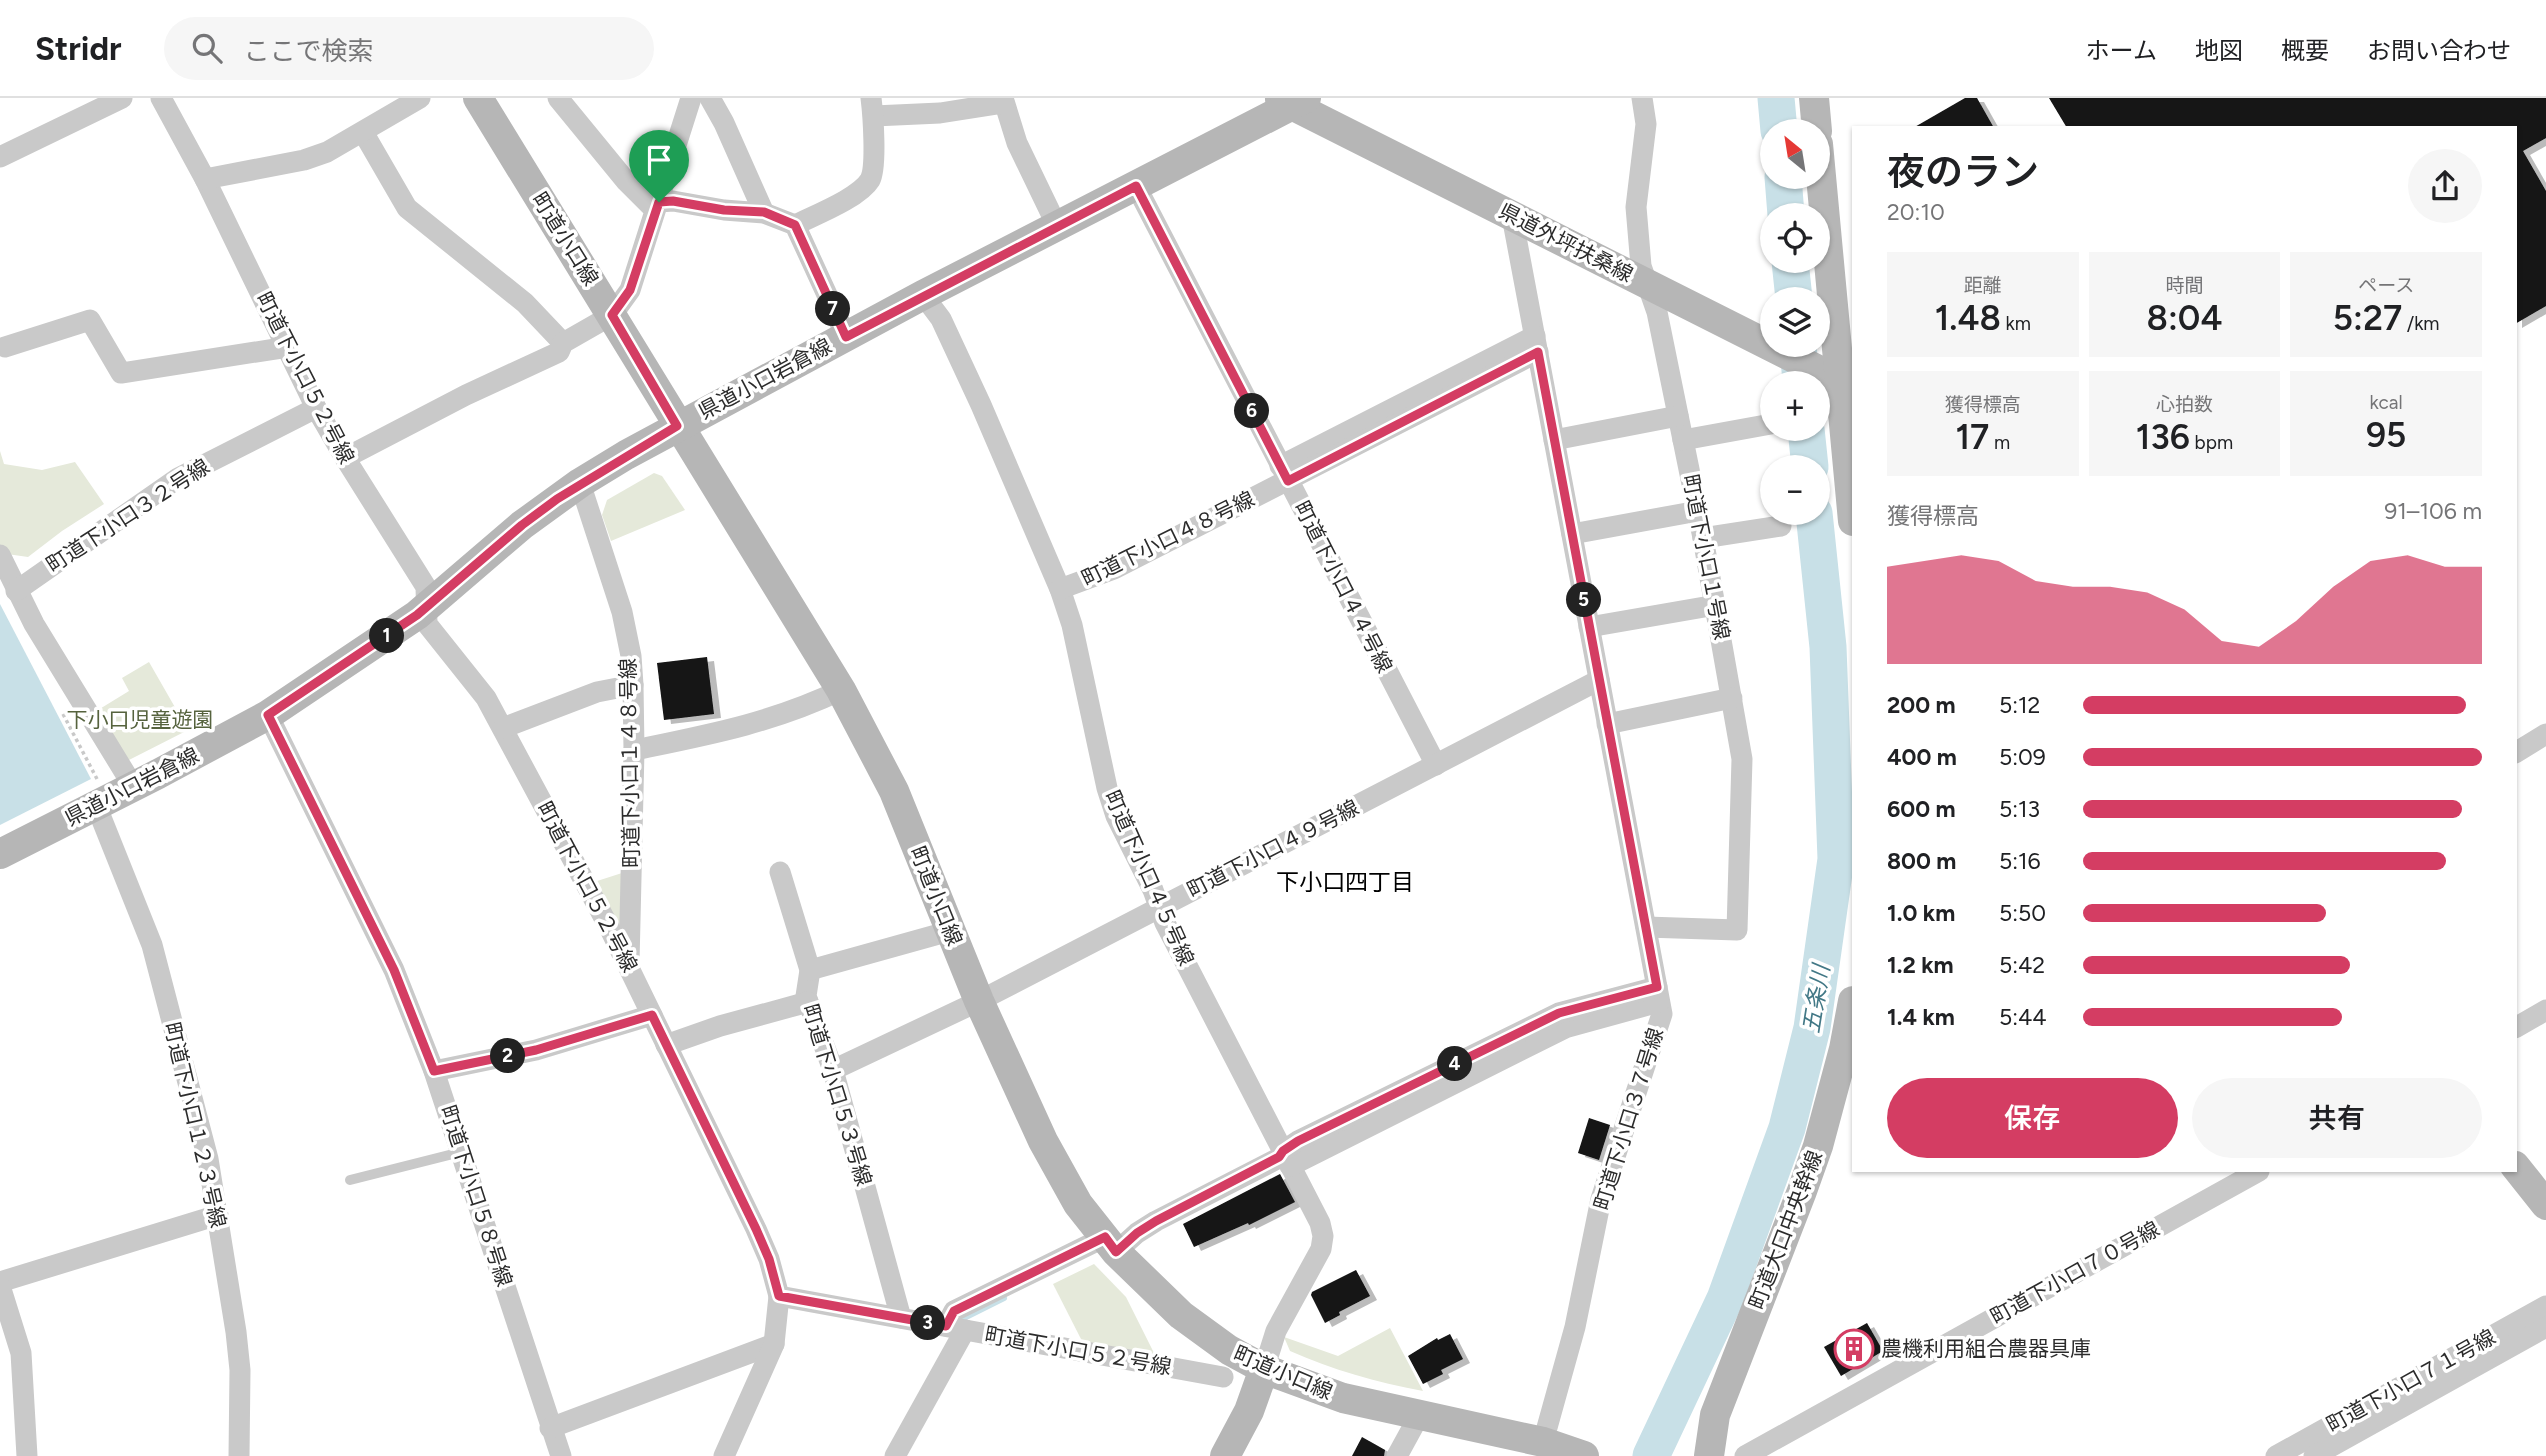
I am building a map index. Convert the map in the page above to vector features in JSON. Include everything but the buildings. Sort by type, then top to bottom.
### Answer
[{"type":"street","points":[[0,157],[122,98]]},
{"type":"street","name":"町道下小口５２号線","points":[[161,98],[205,179],[316,408],[426,587],[427,624],[472,678],[503,728],[629,966],[756,1229],[769,1259],[779,1296],[1223,1377]]},
{"type":"street","points":[[205,179],[304,160],[327,152],[421,98]]},
{"type":"street","name":"町道小口線","points":[[478,98],[841,690],[894,791],[979,1001],[1057,1168],[1078,1204],[1110,1245],[1181,1315],[1228,1350],[1264,1369],[1343,1398],[1543,1442],[1584,1456]]},
{"type":"street","points":[[558,98],[626,181],[650,205],[673,201],[724,210],[764,212],[795,225],[846,337]]},
{"type":"street","points":[[345,458],[466,395],[559,352],[564,343],[612,315],[630,290],[691,98]]},
{"type":"street","points":[[710,98],[764,212]]},
{"type":"street","name":"町道下小口１号線","points":[[1642,98],[1646,124],[1636,207],[1641,266],[1657,312],[1698,511],[1742,759],[1737,930],[1646,927]]},
{"type":"street","points":[[1814,98],[1816,119]]},
{"type":"street","name":"県道外坪扶桑線","points":[[1292,100],[1512,216],[1838,382]]},
{"type":"street","name":"県道小口岩倉線","points":[[0,854],[268,715],[426,608],[522,525],[580,483],[677,426],[923,295],[1136,186],[1292,100]]},
{"type":"street","points":[[795,225],[861,191],[872,178],[872,107],[940,113],[1003,101],[1017,143],[1057,226]]},
{"type":"street","points":[[363,132],[407,208],[525,303],[564,343]]},
{"type":"street","name":"町道下小口４４号線","points":[[1136,186],[1436,765]]},
{"type":"street","points":[[1822,189],[1852,512]]},
{"type":"street","name":"町道下小口３７号線","points":[[1512,216],[1662,1014],[1601,1199],[1575,1328],[1543,1442]]},
{"type":"street","name":"町道下小口４５号線","points":[[923,295],[947,331],[1060,589],[1072,625],[1107,788],[1116,816],[1165,923],[1320,1223],[1323,1236],[1321,1249],[1276,1332],[1264,1369]]},
{"type":"street","points":[[2,346],[90,320],[121,373],[288,347]]},
{"type":"street","name":"町道下小口４８号線","points":[[1060,589],[1114,569],[1284,473],[1536,344]]},
{"type":"street","name":"町道下小口３２号線","points":[[16,591],[178,478],[316,408]]},
{"type":"street","points":[[1554,440],[1678,416]]},
{"type":"street","points":[[1683,440],[1760,426]]},
{"type":"street","name":"町道下小口１４８号線","points":[[580,483],[622,612],[634,685],[629,966]]},
{"type":"street","points":[[1572,534],[1698,511]]},
{"type":"street","points":[[1703,538],[1781,526]]},
{"type":"street","points":[[0,555],[34,624],[133,786]]},
{"type":"street","points":[[1589,626],[1716,605]]},
{"type":"street","name":"町道下小口４９号線","points":[[833,1070],[979,1001],[1599,680]]},
{"type":"street","points":[[503,728],[597,692],[634,685]]},
{"type":"street","points":[[634,750],[743,728],[808,706],[841,690]]},
{"type":"street","points":[[1607,724],[1732,698]]},
{"type":"street","name":"町道下小口５８号線","points":[[268,715],[394,970],[434,1071],[561,1456]]},
{"type":"street","points":[[2517,752],[2546,734]]},
{"type":"street","name":"町道下小口１２３号線","points":[[96,805],[152,945],[208,1159],[240,1370],[239,1456]]},
{"type":"street","name":"町道下小口５３号線","points":[[780,872],[810,970],[806,996],[833,1070],[901,1318]]},
{"type":"street","points":[[810,970],[950,931]]},
{"type":"street","points":[[1287,1158],[1298,1141],[1559,1013],[1658,994]]},
{"type":"street","points":[[895,1456],[955,1328],[954,1311],[1137,1233],[1279,1157],[1287,1158],[1565,1028],[1658,994]]},
{"type":"street","points":[[666,1045],[720,1026],[808,1002]]},
{"type":"street","name":"町道大口中央幹線","points":[[1709,1456],[1715,1415],[1818,1146],[1838,1075],[1852,1007]]},
{"type":"street","points":[[2517,1027],[2546,1010]]},
{"type":"street","points":[[434,1071],[536,1050],[652,1015]]},
{"type":"street","points":[[2517,1169],[2546,1205]]},
{"type":"street","name":"町道下小口７０号線","points":[[1745,1456],[2257,1172]]},
{"type":"street","points":[[27,1456],[21,1353],[0,1284],[218,1214]]},
{"type":"street","points":[[724,1456],[775,1344],[779,1296]]},
{"type":"street","name":"町道下小口７１号線","points":[[2276,1456],[2546,1306]]},
{"type":"street","points":[[2314,1456],[2546,1326]]},
{"type":"street","points":[[550,1428],[775,1344]]},
{"type":"street","points":[[1225,1456],[1250,1411],[1264,1369]]},
{"type":"street","points":[[1396,1456],[1420,1414]]},
{"type":"lane","points":[[350,1180],[461,1152]]},
{"type":"green space","points":[[0,451],[4,464],[42,470],[75,462],[104,504],[28,557],[0,553]]},
{"type":"green space","points":[[654,473],[662,476],[685,510],[611,541],[602,515],[607,500]]},
{"type":"green space","name":"下小口児童遊園","points":[[149,662],[188,730],[127,761],[98,710],[129,691],[122,678]]},
{"type":"green space","points":[[622,873],[620,926],[617,926],[594,882]]},
{"type":"green space","points":[[1094,1264],[1126,1297],[1155,1355],[1082,1341],[1053,1284]]},
{"type":"green space","points":[[1390,1328],[1423,1391],[1355,1375],[1306,1358],[1290,1351],[1284,1337],[1338,1356]]},
{"type":"water","points":[[0,604],[91,779],[0,825]]},
{"type":"waterway","name":"五条川","points":[[1776,98],[1778,119]]},
{"type":"waterway","name":"五条川","points":[[1784,189],[1785,203]]},
{"type":"waterway","name":"五条川","points":[[1791,273],[1793,287]]},
{"type":"waterway","name":"五条川","points":[[1799,357],[1800,371]]},
{"type":"waterway","name":"五条川","points":[[1807,441],[1809,455]]},
{"type":"waterway","name":"五条川","points":[[1651,1456],[1725,1299],[1787,1128],[1812,1028],[1836,859],[1828,647],[1815,525]]},
{"type":"waterway","points":[[961,1325],[964,1318],[1004,1298]]},
{"type":"place","name":"農機利用組合農器具庫","points":[[1854,1349]]},
{"type":"district","name":"下小口四丁目","points":[[1345,882]]},
{"type":"route","points":[[1136,186],[1288,481],[1538,352],[1657,987],[1559,1013],[1298,1141],[1279,1157],[1156,1221],[1137,1233],[1116,1252],[1105,1237],[954,1311],[946,1326],[779,1296],[769,1259],[756,1229],[652,1015],[536,1050],[434,1071],[394,970],[268,715],[417,615],[522,525],[557,499],[677,426],[612,315],[630,290],[659,202],[673,201],[724,210],[764,212],[795,225],[846,337],[1136,186]]}]
